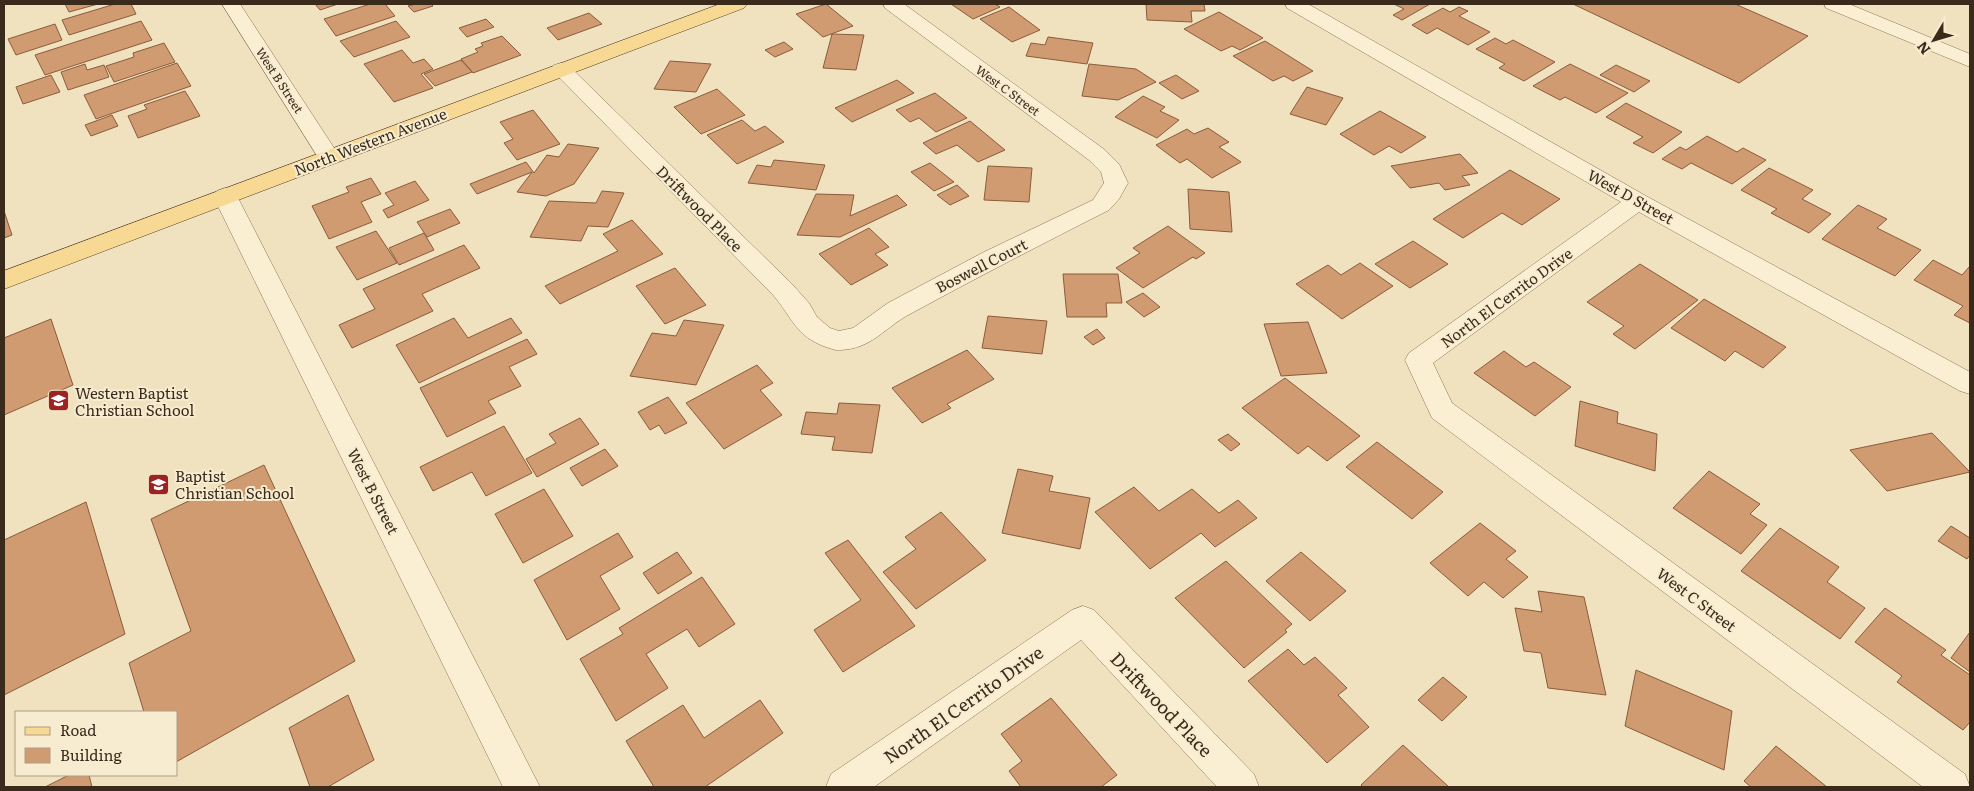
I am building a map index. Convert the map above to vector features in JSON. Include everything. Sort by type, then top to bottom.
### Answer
[{"type":"main road","name":"North Western Avenue","points":[[4,280],[737,4]]},
{"type":"street","name":"West B Street","points":[[231,4],[328,157]]},
{"type":"street","name":"West C Street","points":[[892,4],[1097,155],[1111,169],[1116,183]]},
{"type":"street","name":"West D Street","points":[[1294,4],[1638,201],[1970,384]]},
{"type":"street","points":[[1833,4],[1970,61]]},
{"type":"street","name":"Driftwood Place","points":[[561,69],[782,290],[800,309],[806,323],[821,335],[839,341]]},
{"type":"street","name":"Boswell Court","points":[[839,341],[861,336],[897,309],[993,258],[1101,205],[1111,194],[1116,183]]},
{"type":"street","name":"West B Street","points":[[225,196],[522,787]]},
{"type":"street","name":"North El Cerrito Drive","points":[[1442,410],[1418,360],[1638,201]]},
{"type":"street","name":"West C Street","points":[[1442,410],[1952,787]]},
{"type":"street","name":"Driftwood Place","points":[[1083,620],[1242,787]]},
{"type":"street","name":"North El Cerrito Drive","points":[[844,787],[1083,620]]},
{"type":"building","points":[[65,4],[98,4],[69,12]]},
{"type":"building","points":[[115,4],[131,4],[136,14],[69,35],[62,20]]},
{"type":"building","points":[[315,4],[338,4],[320,10]]},
{"type":"building","points":[[370,4],[385,4],[395,16],[336,36],[324,19]]},
{"type":"building","points":[[431,4],[433,6],[414,12],[408,6]]},
{"type":"building","points":[[826,4],[853,26],[823,37],[796,14]]},
{"type":"building","points":[[951,4],[995,4],[1000,7],[973,19]]},
{"type":"building","points":[[1146,4],[1204,4],[1205,11],[1191,11],[1192,22],[1147,20]]},
{"type":"building","points":[[1394,4],[1430,4],[1402,20],[1393,15],[1404,9]]},
{"type":"building","points":[[1573,4],[1735,4],[1808,36],[1739,83]]},
{"type":"building","points":[[1009,7],[1040,30],[1012,42],[980,19]]},
{"type":"building","points":[[1459,7],[1468,11],[1459,16],[1490,32],[1468,45],[1437,28],[1427,34],[1412,25],[1443,8],[1450,12]]},
{"type":"building","points":[[1219,12],[1263,38],[1240,50],[1232,46],[1221,51],[1184,29]]},
{"type":"building","points":[[589,13],[602,24],[558,40],[547,28]]},
{"type":"building","points":[[486,19],[494,27],[467,37],[459,28]]},
{"type":"building","points":[[141,21],[152,40],[45,75],[35,55]]},
{"type":"building","points":[[396,21],[410,37],[354,57],[340,41]]},
{"type":"building","points":[[55,24],[62,40],[16,55],[8,39]]},
{"type":"building","points":[[832,34],[864,35],[856,70],[823,68]]},
{"type":"building","points":[[502,36],[521,55],[473,73],[461,59],[478,52],[475,49],[483,46],[481,43]]},
{"type":"building","points":[[1048,37],[1093,43],[1087,64],[1026,56],[1031,43],[1045,45]]},
{"type":"building","points":[[1495,38],[1506,44],[1513,40],[1555,62],[1524,81],[1499,68],[1505,64],[1476,49]]},
{"type":"building","points":[[1265,41],[1313,71],[1293,81],[1284,76],[1273,81],[1233,56]]},
{"type":"building","points":[[784,42],[793,49],[775,57],[765,50]]},
{"type":"building","points":[[164,43],[175,62],[114,82],[106,66],[134,57],[133,53]]},
{"type":"building","points":[[402,50],[413,63],[424,59],[433,69],[421,74],[433,88],[394,102],[364,64]]},
{"type":"building","points":[[461,60],[472,72],[435,86],[424,74]]},
{"type":"building","points":[[670,61],[711,64],[696,92],[654,89]]},
{"type":"building","points":[[177,63],[191,86],[96,119],[84,95]]},
{"type":"building","points":[[85,64],[87,70],[104,65],[109,77],[68,90],[61,72]]},
{"type":"building","points":[[1089,64],[1136,69],[1156,82],[1118,100],[1082,96]]},
{"type":"building","points":[[1570,64],[1628,93],[1596,113],[1565,97],[1560,100],[1533,86]]},
{"type":"building","points":[[1616,65],[1650,81],[1634,92],[1600,75]]},
{"type":"building","points":[[51,75],[60,92],[23,104],[16,87]]},
{"type":"building","points":[[1176,75],[1199,91],[1182,99],[1159,83]]},
{"type":"building","points":[[897,80],[914,93],[852,122],[835,108]]},
{"type":"building","points":[[1307,87],[1343,98],[1326,125],[1290,114]]},
{"type":"building","points":[[717,89],[745,115],[701,134],[674,107]]},
{"type":"building","points":[[185,91],[200,116],[138,138],[128,116],[147,109],[144,105]]},
{"type":"building","points":[[935,93],[967,118],[936,132],[919,118],[910,122],[896,110]]},
{"type":"building","points":[[1143,96],[1165,107],[1160,111],[1179,120],[1157,138],[1115,117]]},
{"type":"building","points":[[1626,103],[1682,132],[1653,153],[1633,143],[1643,137],[1606,117]]},
{"type":"building","points":[[533,110],[560,144],[517,160],[504,143],[513,139],[500,122]]},
{"type":"building","points":[[1380,111],[1426,137],[1401,153],[1389,146],[1374,155],[1340,134]]},
{"type":"building","points":[[112,115],[118,126],[91,136],[85,125]]},
{"type":"building","points":[[742,120],[755,131],[765,126],[784,142],[737,164],[707,135]]},
{"type":"building","points":[[970,121],[1005,150],[978,162],[957,145],[936,154],[923,143]]},
{"type":"building","points":[[1208,128],[1229,142],[1219,147],[1241,162],[1212,178],[1187,159],[1180,163],[1156,145],[1187,129],[1194,134]]},
{"type":"building","points":[[1707,136],[1737,152],[1743,148],[1766,160],[1732,184],[1691,163],[1682,169],[1662,159],[1680,147],[1686,150]]},
{"type":"building","points":[[568,144],[599,148],[574,184],[546,196],[517,192],[532,172],[477,194],[470,184],[526,162],[534,173],[547,155],[559,157]]},
{"type":"building","points":[[1460,154],[1478,173],[1462,176],[1470,185],[1445,190],[1439,183],[1410,188],[1391,166]]},
{"type":"building","points":[[774,160],[825,165],[816,190],[748,183],[757,165],[771,167]]},
{"type":"building","points":[[930,163],[954,182],[934,191],[911,172]]},
{"type":"building","points":[[988,166],[1032,168],[1029,202],[984,200]]},
{"type":"building","points":[[1769,168],[1813,190],[1802,199],[1831,214],[1809,233],[1771,213],[1777,209],[1741,190]]},
{"type":"building","points":[[1510,170],[1560,199],[1522,225],[1502,213],[1463,238],[1433,219]]},
{"type":"building","points":[[371,178],[381,194],[361,202],[372,222],[329,239],[312,206],[349,192],[346,187]]},
{"type":"building","points":[[415,181],[429,200],[388,218],[383,210],[394,205],[385,193]]},
{"type":"building","points":[[957,185],[969,196],[950,205],[937,195]]},
{"type":"building","points":[[1188,189],[1229,192],[1232,232],[1190,229]]},
{"type":"building","points":[[602,191],[624,193],[608,227],[588,226],[581,241],[530,237],[549,201],[596,203]]},
{"type":"building","points":[[816,194],[854,195],[850,216],[897,195],[907,205],[840,237],[797,235]]},
{"type":"building","points":[[1858,205],[1887,219],[1877,228],[1921,250],[1895,276],[1822,239]]},
{"type":"building","points":[[450,209],[460,223],[427,237],[417,222]]},
{"type":"building","points":[[4,211],[12,235],[4,238]]},
{"type":"building","points":[[632,220],[663,254],[560,304],[545,286],[618,251],[603,234]]},
{"type":"building","points":[[1168,226],[1205,253],[1196,259],[1193,257],[1143,288],[1116,268],[1140,253],[1133,248]]},
{"type":"building","points":[[869,228],[889,247],[875,254],[888,265],[851,285],[819,254]]},
{"type":"building","points":[[376,231],[397,263],[357,280],[336,247]]},
{"type":"building","points":[[424,233],[434,250],[399,265],[389,248]]},
{"type":"building","points":[[1413,241],[1448,264],[1410,288],[1375,264]]},
{"type":"building","points":[[464,245],[480,268],[422,294],[433,311],[352,348],[339,325],[375,309],[363,289]]},
{"type":"building","points":[[1933,260],[1962,275],[1970,266],[1970,323],[1954,315],[1963,306],[1914,280]]},
{"type":"building","points":[[1360,263],[1393,286],[1342,319],[1296,284],[1328,265],[1341,275]]},
{"type":"building","points":[[1640,264],[1698,300],[1635,349],[1613,334],[1624,326],[1587,302]]},
{"type":"building","points":[[675,268],[706,305],[665,324],[636,286]]},
{"type":"building","points":[[1063,274],[1118,274],[1122,303],[1106,303],[1107,317],[1067,317]]},
{"type":"building","points":[[1143,293],[1160,307],[1144,317],[1126,302]]},
{"type":"building","points":[[1704,299],[1786,347],[1763,368],[1735,351],[1725,361],[1671,328]]},
{"type":"building","points":[[988,316],[1047,321],[1042,354],[982,348]]},
{"type":"building","points":[[454,318],[468,338],[511,318],[522,333],[419,383],[396,345]]},
{"type":"building","points":[[51,319],[73,385],[4,415],[4,338]]},
{"type":"building","points":[[684,320],[724,325],[696,385],[630,376],[652,333],[676,336]]},
{"type":"building","points":[[1308,322],[1327,373],[1281,376],[1264,324]]},
{"type":"building","points":[[1097,329],[1105,338],[1093,345],[1084,337]]},
{"type":"building","points":[[527,339],[537,354],[509,367],[521,386],[488,401],[496,413],[447,437],[420,388]]},
{"type":"building","points":[[967,350],[994,379],[947,404],[951,408],[922,423],[892,388]]},
{"type":"building","points":[[1504,351],[1526,367],[1534,362],[1571,387],[1535,416],[1474,373]]},
{"type":"building","points":[[757,365],[773,383],[760,390],[782,415],[724,449],[686,403]]},
{"type":"building","points":[[1285,378],[1360,436],[1327,461],[1308,446],[1298,454],[1242,408]]},
{"type":"building","points":[[668,397],[687,423],[665,434],[659,425],[650,430],[638,412]]},
{"type":"building","points":[[1580,401],[1618,412],[1617,423],[1657,434],[1655,471],[1575,446]]},
{"type":"building","points":[[839,403],[880,405],[872,453],[832,450],[835,437],[801,434],[806,412],[837,414]]},
{"type":"building","points":[[580,418],[599,444],[537,477],[526,459],[556,443],[549,434]]},
{"type":"building","points":[[504,426],[532,473],[486,496],[472,472],[433,491],[420,467]]},
{"type":"building","points":[[1932,433],[1970,472],[1887,491],[1850,450]]},
{"type":"building","points":[[1228,434],[1240,444],[1231,451],[1218,440]]},
{"type":"building","points":[[1377,442],[1443,492],[1412,519],[1346,467]]},
{"type":"building","points":[[605,449],[618,466],[582,486],[570,468]]},
{"type":"building","points":[[264,465],[355,661],[178,761],[178,711],[144,711],[129,663],[191,631],[151,519]]},
{"type":"building","points":[[1018,469],[1053,476],[1049,491],[1090,498],[1080,549],[1002,533]]},
{"type":"building","points":[[1709,471],[1760,504],[1750,514],[1767,525],[1741,554],[1673,508]]},
{"type":"building","points":[[1134,487],[1159,511],[1192,489],[1219,513],[1238,500],[1257,518],[1215,547],[1201,533],[1150,569],[1095,512]]},
{"type":"building","points":[[544,489],[573,536],[523,563],[495,514]]},
{"type":"building","points":[[86,502],[125,634],[4,695],[4,540]]},
{"type":"building","points":[[941,512],[986,560],[916,609],[883,572],[916,549],[905,537]]},
{"type":"building","points":[[1480,523],[1516,551],[1506,559],[1528,577],[1503,598],[1484,582],[1468,596],[1430,563]]},
{"type":"building","points":[[1951,526],[1970,538],[1970,555],[1967,559],[1938,541]]},
{"type":"building","points":[[1780,528],[1839,567],[1827,582],[1865,608],[1840,639],[1741,571]]},
{"type":"building","points":[[618,533],[633,557],[600,576],[620,609],[567,640],[534,580]]},
{"type":"building","points":[[848,540],[915,626],[843,672],[814,630],[861,600],[825,553]]},
{"type":"building","points":[[677,552],[692,573],[658,594],[643,573]]},
{"type":"building","points":[[1301,552],[1346,591],[1310,621],[1266,581]]},
{"type":"building","points":[[1226,561],[1292,624],[1285,630],[1287,632],[1244,668],[1175,598]]},
{"type":"building","points":[[702,577],[735,624],[699,647],[687,629],[646,654],[668,688],[616,721],[580,659],[623,634],[619,628]]},
{"type":"building","points":[[1538,591],[1584,597],[1606,695],[1548,688],[1541,653],[1524,651],[1515,608],[1542,612]]},
{"type":"building","points":[[1885,608],[1946,650],[1941,655],[1970,675],[1970,722],[1963,730],[1897,682],[1902,676],[1855,642]]},
{"type":"building","points":[[1970,632],[1970,672],[1951,658]]},
{"type":"building","points":[[1288,649],[1304,665],[1315,657],[1347,688],[1338,695],[1369,727],[1327,763],[1248,681]]},
{"type":"building","points":[[1636,670],[1732,711],[1724,770],[1625,726]]},
{"type":"building","points":[[1443,677],[1467,697],[1442,721],[1418,700]]},
{"type":"building","points":[[348,695],[374,760],[328,787],[310,787],[289,728]]},
{"type":"building","points":[[1051,698],[1117,775],[1101,787],[1021,787],[1009,771],[1022,761],[1001,734]]},
{"type":"building","points":[[760,700],[783,733],[705,787],[654,787],[626,741],[683,705],[704,738]]},
{"type":"building","points":[[1403,745],[1449,787],[1363,787],[1361,785]]},
{"type":"building","points":[[1776,746],[1827,787],[1751,787],[1744,781]]},
{"type":"building","points":[[67,776],[89,776],[92,787],[45,787]]},
{"type":"place","name":"Western Baptist Christian School","points":[[59,401]]},
{"type":"place","name":"Baptist Christian School","points":[[159,484]]}]
